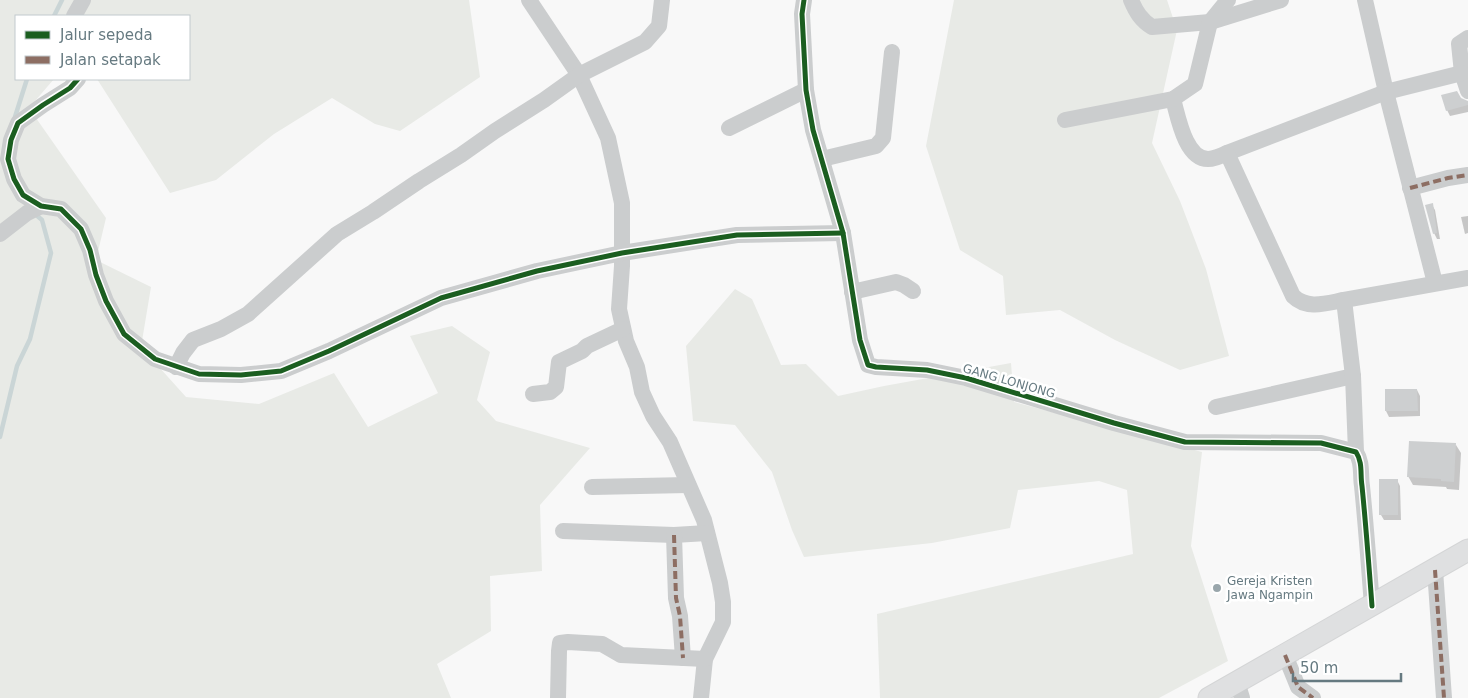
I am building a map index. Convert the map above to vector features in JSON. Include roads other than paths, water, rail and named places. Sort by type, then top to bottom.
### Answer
[{"type":"main road","points":[[1209,698],[1240,690],[1285,655],[1468,550]]},
{"type":"street","points":[[75,15],[83,0]]},
{"type":"street","points":[[529,0],[579,75],[608,138],[622,203],[622,252],[618,309],[626,341],[637,367],[642,392],[653,416],[670,442],[704,520],[720,583],[723,602],[722,622],[705,659],[700,698]]},
{"type":"street","points":[[176,367],[183,353],[193,340],[221,330],[248,314],[337,234],[461,155],[495,130],[544,100],[579,75],[645,42],[659,26],[662,0]]},
{"type":"street","name":"GANG LONJONG","points":[[804,0],[802,14],[806,90],[813,130],[843,233],[860,340],[868,366],[927,370],[966,378],[1114,423],[1185,442],[1321,443],[1356,452]]},
{"type":"street","points":[[1130,0],[1137,14],[1152,27],[1210,22],[1281,0]]},
{"type":"street","points":[[1065,120],[1173,99],[1195,84],[1210,22],[1228,0]]},
{"type":"street","points":[[1365,0],[1386,92],[1435,284]]},
{"type":"street","points":[[1468,38],[1458,44],[1462,73],[1468,91]]},
{"type":"street","points":[[822,159],[876,146],[883,138],[892,52]]},
{"type":"street","points":[[1173,99],[1188,146],[1196,155],[1207,159],[1386,92],[1462,73]]},
{"type":"street","points":[[34,210],[14,179],[8,159],[11,140],[18,123],[43,104],[70,88],[77,80]]},
{"type":"street","points":[[729,128],[806,90]]},
{"type":"street","points":[[1227,153],[1293,296],[1299,302],[1310,305],[1468,278]]},
{"type":"street","points":[[1410,188],[1468,175]]},
{"type":"street","points":[[0,234],[34,210],[61,209],[80,229],[90,250],[96,275],[106,301],[124,334],[155,359],[176,367],[199,374],[241,374],[281,371],[329,351],[441,298],[537,271],[622,252],[737,235],[843,233]]},
{"type":"street","points":[[852,292],[896,282],[913,291]]},
{"type":"street","points":[[1344,300],[1353,376],[1356,452],[1361,465],[1372,606]]},
{"type":"street","points":[[533,394],[550,392],[556,387],[559,362],[564,358],[582,351],[587,346],[623,329]]},
{"type":"street","points":[[1216,407],[1353,376]]},
{"type":"street","points":[[592,488],[690,491]]},
{"type":"street","points":[[563,531],[674,535],[707,533]]},
{"type":"street","points":[[674,535],[676,598],[680,616],[682,658]]},
{"type":"street","points":[[1435,570],[1444,698]]},
{"type":"street","points":[[558,698],[560,643],[602,644],[621,655],[705,659]]},
{"type":"street","points":[[1285,655],[1298,687],[1313,698]]},
{"type":"waterway","points":[[54,15],[62,0]]},
{"type":"waterway","points":[[14,120],[27,80]]},
{"type":"waterway","points":[[0,437],[17,366],[30,339],[51,253],[42,220],[35,214]]},
{"type":"place","name":"Gereja Kristen Jawa Ngampin","points":[[1217,588]]}]
